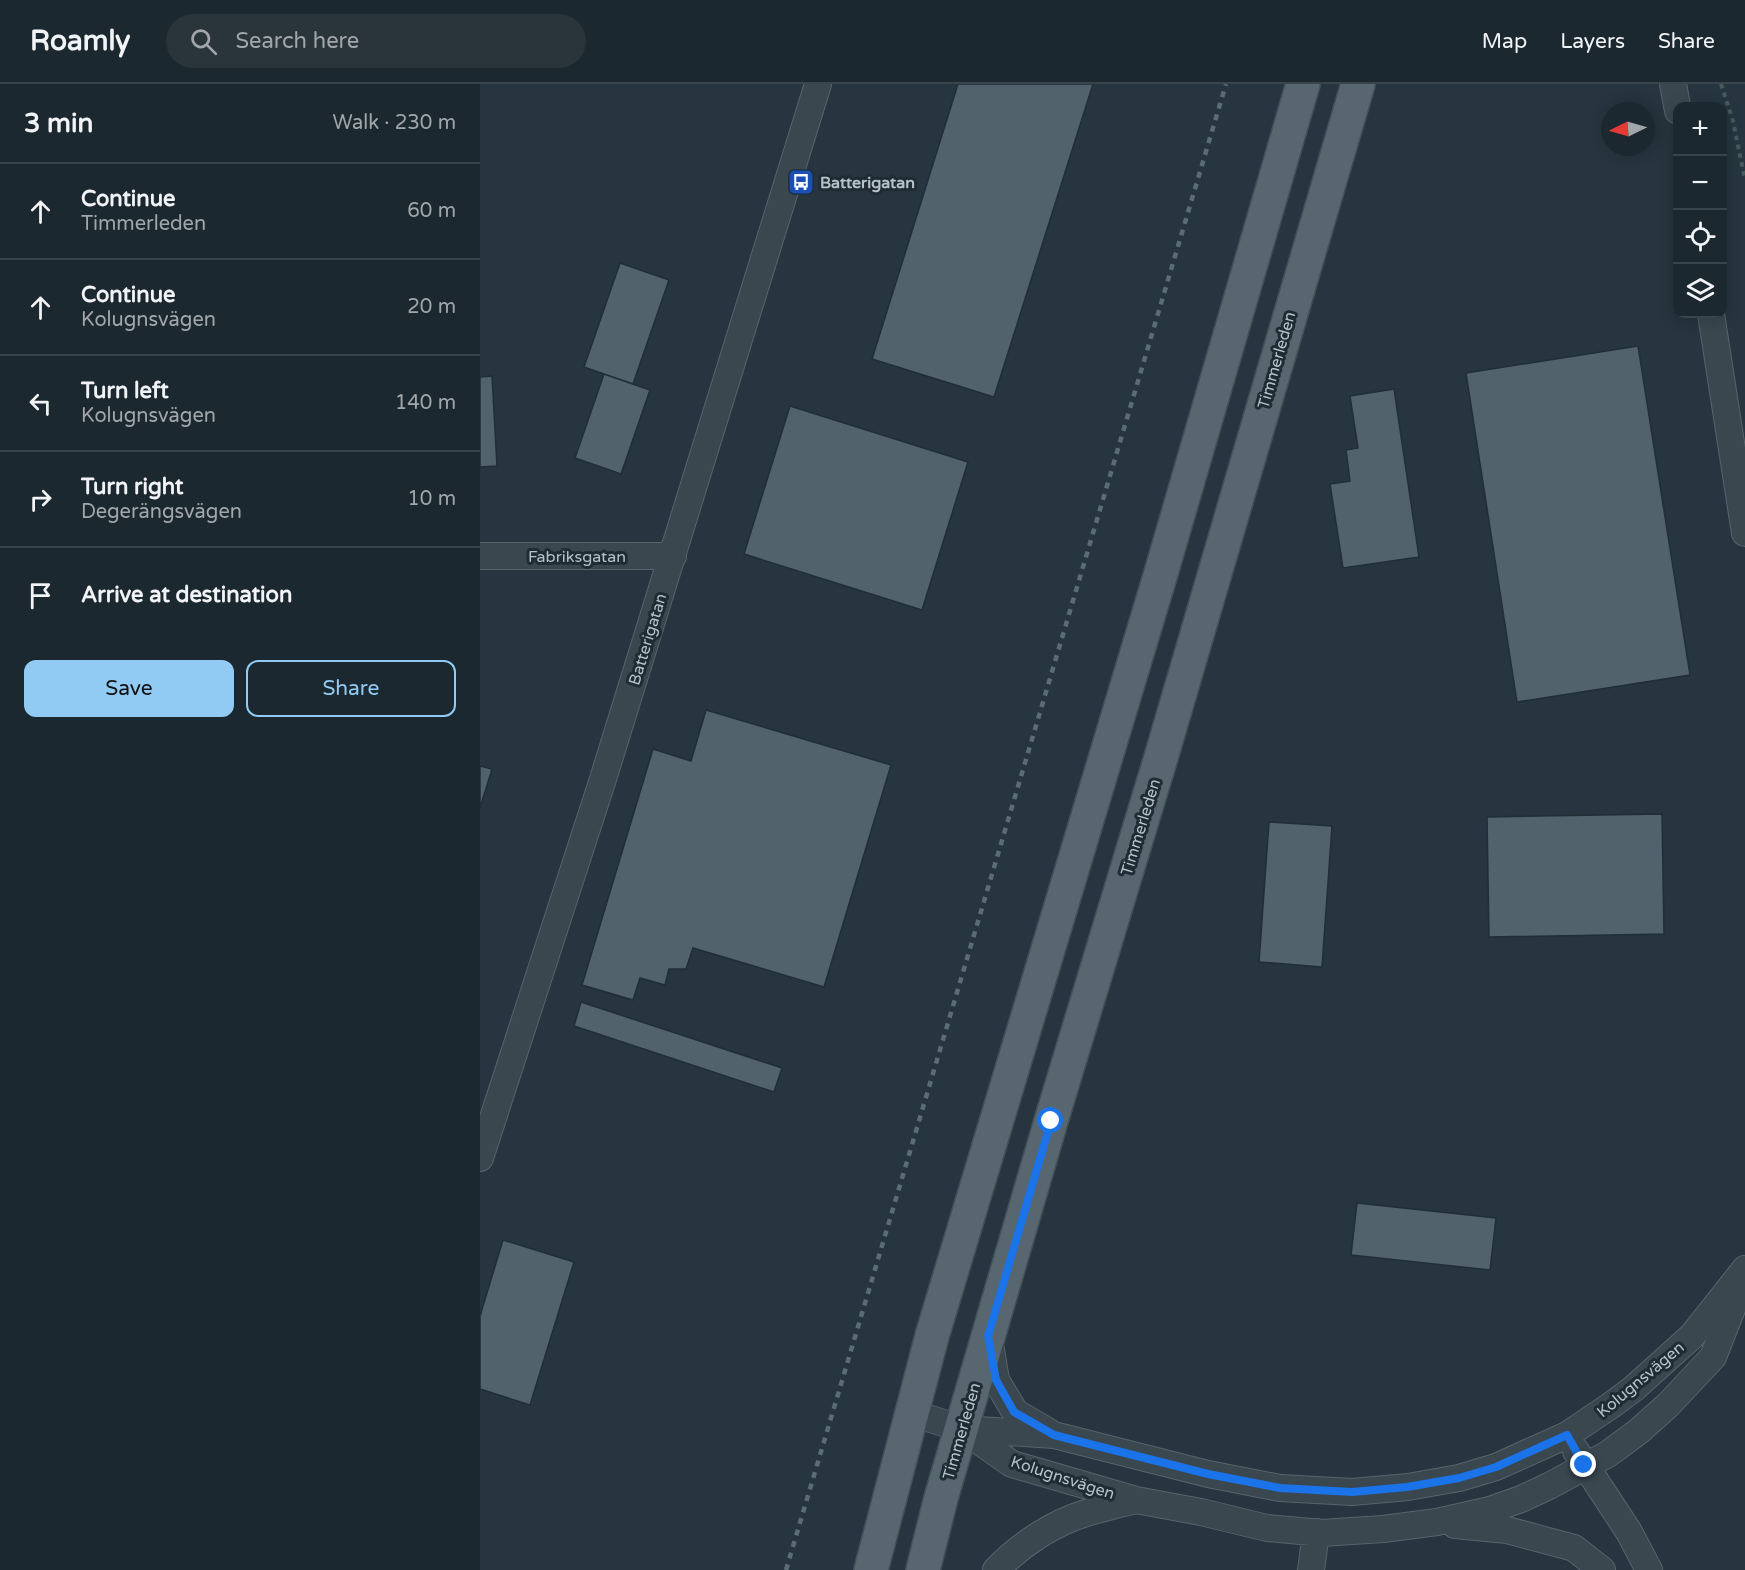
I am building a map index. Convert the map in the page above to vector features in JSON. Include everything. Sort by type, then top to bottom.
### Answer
[{"type":"main road","points":[[871,1570],[932,1336],[1161,573],[1303,84]]},
{"type":"main road","name":"Timmerleden","points":[[923,1570],[941,1498],[988,1336],[1162,754],[1358,84]]},
{"type":"street","name":"Batterigatan","points":[[480,1158],[603,779],[818,84]]},
{"type":"street","points":[[1673,84],[1676,102]]},
{"type":"street","points":[[1712,318],[1745,533]]},
{"type":"street","name":"Fabriksgatan","points":[[480,556],[673,556]]},
{"type":"street","name":"Kolugnsvägen","points":[[912,1413],[962,1429],[1054,1435],[1208,1474],[1280,1488],[1352,1492],[1407,1487],[1459,1478],[1496,1467],[1567,1435],[1633,1389],[1692,1336],[1745,1269]]},
{"type":"street","name":"Kolugnsvägen","points":[[962,1429],[1012,1464],[1136,1500],[1201,1512],[1267,1528],[1316,1532],[1383,1529],[1437,1522],[1490,1510],[1521,1499],[1608,1454],[1639,1431],[1668,1405],[1713,1357],[1745,1275]]},
{"type":"street","name":"Kolugnsvägen","points":[[988,1336],[996,1380],[1014,1412],[1054,1435]]},
{"type":"street","points":[[1567,1435],[1584,1465],[1629,1532],[1649,1570]]},
{"type":"street","name":"Kolugnsvägen","points":[[996,1570],[1046,1531],[1084,1514],[1136,1500]]},
{"type":"street","name":"Kolugnsvägen","points":[[1437,1522],[1507,1530],[1574,1548],[1602,1570]]},
{"type":"street","points":[[1311,1570],[1316,1532]]},
{"type":"path","points":[[1721,84],[1733,121],[1745,180]]},
{"type":"building","points":[[958,84],[1093,84],[994,397],[872,359]]},
{"type":"building","points":[[620,263],[669,280],[633,384],[584,367]]},
{"type":"building","points":[[1638,346],[1690,675],[1517,702],[1466,373]]},
{"type":"building","points":[[604,374],[650,390],[621,474],[575,458]]},
{"type":"building","points":[[492,376],[497,466],[480,467],[480,377]]},
{"type":"building","points":[[1394,389],[1419,557],[1343,568],[1330,484],[1350,481],[1346,450],[1358,448],[1350,396]]},
{"type":"building","points":[[790,406],[968,462],[922,610],[744,554]]},
{"type":"building","points":[[706,710],[891,765],[824,987],[693,948],[686,969],[669,969],[665,985],[640,978],[633,1000],[582,985],[653,749],[691,761]]},
{"type":"building","points":[[480,766],[492,769],[480,808]]},
{"type":"building","points":[[1662,814],[1664,934],[1489,937],[1487,817]]},
{"type":"building","points":[[1269,822],[1332,826],[1322,967],[1259,962]]},
{"type":"building","points":[[581,1002],[782,1068],[774,1092],[574,1026]]},
{"type":"building","points":[[1357,1203],[1496,1218],[1490,1270],[1351,1255]]},
{"type":"building","points":[[503,1240],[574,1262],[530,1405],[480,1389],[480,1316]]},
{"type":"railway","points":[[786,1570],[1226,84]]},
{"type":"place","name":"Batterigatan","points":[[801,182]]},
{"type":"route","points":[[1051,1121],[988,1336],[996,1380],[1014,1412],[1054,1435],[1208,1474],[1280,1488],[1352,1492],[1407,1487],[1459,1478],[1496,1467],[1567,1435],[1584,1465]]}]
